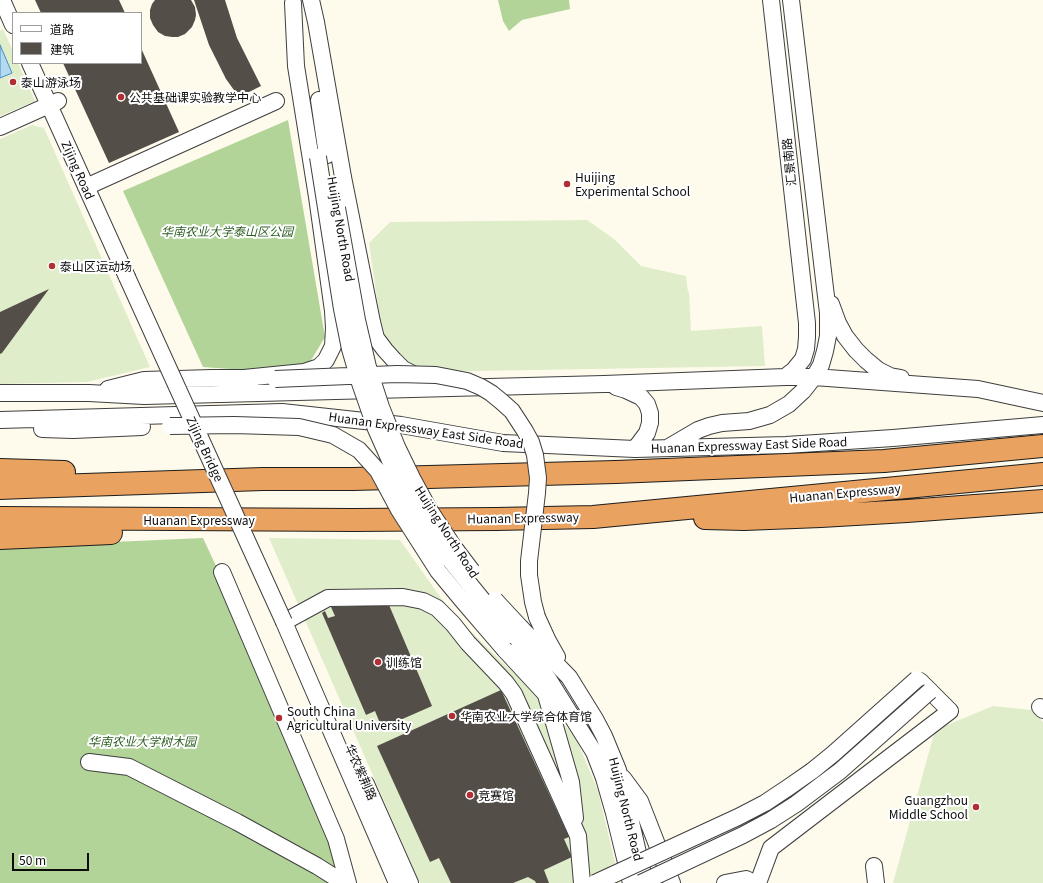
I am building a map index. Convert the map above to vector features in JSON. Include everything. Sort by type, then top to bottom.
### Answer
[{"type":"highway","points":[[0,488],[263,479],[353,479],[600,472],[884,461],[1038,445]]},
{"type":"highway","points":[[0,470],[263,479]]},
{"type":"highway","name":"Huanan Expressway","points":[[0,518],[352,520],[593,517],[1043,474]]},
{"type":"highway","points":[[593,517],[744,519],[908,511],[1043,501]]},
{"type":"highway","points":[[0,538],[352,520]]},
{"type":"street","points":[[311,0],[343,177],[376,338],[394,360],[412,374],[425,380],[470,388]]},
{"type":"street","points":[[244,378],[304,372],[319,367],[326,360],[333,346],[333,311],[296,66],[296,1]]},
{"type":"street","name":"Huijing North Road","points":[[296,1],[323,156],[357,320],[368,367],[381,406],[397,447],[430,511],[453,546],[484,587],[549,680],[594,752],[604,778],[623,847],[631,883]]},
{"type":"street","points":[[771,5],[791,4]]},
{"type":"street","name":"汇景南路","points":[[791,4],[825,288]]},
{"type":"street","name":"汇景南路","points":[[771,5],[807,337],[803,359],[794,370],[785,376]]},
{"type":"street","name":"Zijing Road","points":[[31,64],[54,103]]},
{"type":"street","name":"Zijing Road","points":[[41,64],[54,103],[131,276]]},
{"type":"street","points":[[90,185],[276,101]]},
{"type":"street","points":[[0,127],[54,103]]},
{"type":"street","name":"Zijing Bridge","points":[[131,276],[289,619]]},
{"type":"street","points":[[667,448],[698,430],[709,426],[722,423],[749,421],[770,415],[788,404],[803,391],[821,365],[825,352],[828,336],[828,313],[825,288]]},
{"type":"street","points":[[825,288],[838,323],[845,336],[866,360],[878,370],[890,376],[928,385]]},
{"type":"street","points":[[89,393],[144,380],[212,378],[275,379],[397,374],[436,375],[467,381],[481,386],[512,411],[531,442],[535,455],[538,478],[529,575],[532,596],[537,617],[548,641],[569,677]]},
{"type":"street","points":[[0,393],[89,393],[144,396],[604,384],[785,376],[978,389],[1043,403]]},
{"type":"street","points":[[604,384],[633,393],[641,397],[647,404],[650,413],[650,423],[647,432],[635,449]]},
{"type":"street","name":"Huanan Expressway East Side Road","points":[[0,420],[282,412],[401,425],[503,442],[635,449],[786,445],[886,439],[1043,425]]},
{"type":"street","points":[[0,426],[73,430],[234,425],[299,427],[333,435],[359,450],[378,471],[399,510],[438,571],[505,650],[583,734]]},
{"type":"street","points":[[222,572],[336,839],[348,883]]},
{"type":"street","points":[[289,619],[328,598],[403,597],[423,601],[437,608],[506,683],[514,694],[578,836]]},
{"type":"street","name":"华农紫荆路","points":[[289,619],[397,883]]},
{"type":"street","name":"华农紫荆路","points":[[289,619],[410,883]]},
{"type":"street","name":"Huijing North Road","points":[[516,632],[569,677],[596,719],[618,770],[644,883]]},
{"type":"street","points":[[595,883],[765,803],[833,754],[917,679],[950,711],[771,848],[758,883]]},
{"type":"street","points":[[641,883],[743,835],[796,804],[840,771],[930,691]]},
{"type":"street","points":[[546,695],[571,782],[582,883]]},
{"type":"street","points":[[89,762],[129,767],[244,826],[317,866],[344,883]]},
{"type":"street","points":[[618,770],[640,800],[672,883]]},
{"type":"street","points":[[874,866],[876,883]]},
{"type":"street","points":[[725,883],[746,879],[754,883]]},
{"type":"green space","points":[[498,0],[569,0],[570,9],[522,20],[509,31],[503,21]]},
{"type":"green space","name":"泰山游泳场","points":[[3,29],[12,49],[12,64],[18,64],[35,101],[0,116],[0,31]]},
{"type":"green space","name":"华南农业大学泰山区公园","points":[[288,120],[325,337],[310,362],[284,373],[203,367],[123,191]]},
{"type":"green space","name":"泰山区运动场","points":[[32,125],[44,128],[150,367],[87,382],[0,384],[0,139]]},
{"type":"green space","points":[[587,220],[614,239],[641,266],[686,276],[689,292],[691,331],[762,326],[765,366],[420,372],[395,353],[385,337],[379,313],[369,243],[390,222]]},
{"type":"green space","name":"华南农业大学树木园","points":[[203,538],[342,836],[330,842],[337,883],[0,883],[0,547]]},
{"type":"green space","name":"华南农业大学综合体育馆","points":[[269,538],[400,540],[451,612],[541,698],[576,738],[598,791],[620,883],[420,883]]},
{"type":"green space","name":"Guangzhou Middle School","points":[[993,706],[1032,710],[1043,722],[1043,883],[893,883],[935,730]]},
{"type":"water","points":[[0,45],[12,73],[0,78]]},
{"type":"building","points":[[35,0],[119,0],[125,12],[41,12]]},
{"type":"building","points":[[155,0],[191,0],[195,7],[196,15],[192,27],[185,34],[178,37],[165,36],[158,32],[150,18],[150,10]]},
{"type":"building","points":[[194,0],[225,0],[237,38],[261,86],[239,97],[226,79],[209,45]]},
{"type":"building","name":"公共基础课实验教学中心","points":[[142,50],[179,132],[109,163],[63,64],[142,64]]},
{"type":"building","points":[[49,289],[2,353],[0,354],[0,312]]},
{"type":"building","name":"训练馆","points":[[389,605],[432,706],[382,728],[375,711],[366,715],[322,613],[325,611],[328,618],[335,616],[331,607]]},
{"type":"building","name":"竞赛馆","points":[[501,690],[569,837],[564,839],[572,857],[544,870],[549,883],[536,883],[528,877],[513,883],[451,883],[439,858],[430,862],[377,746]]},
{"type":"place","name":"泰山游泳场","points":[[13,82]]},
{"type":"place","name":"公共基础课实验教学中心","points":[[121,97]]},
{"type":"place","name":"Huijing Experimental School","points":[[567,184]]},
{"type":"place","name":"泰山区运动场","points":[[52,266]]},
{"type":"place","name":"训练馆","points":[[378,662]]},
{"type":"place","name":"华南农业大学综合体育馆","points":[[452,716]]},
{"type":"place","name":"South China Agricultural University","points":[[279,718]]},
{"type":"place","name":"竞赛馆","points":[[470,795]]},
{"type":"place","name":"Guangzhou Middle School","points":[[976,807]]}]
